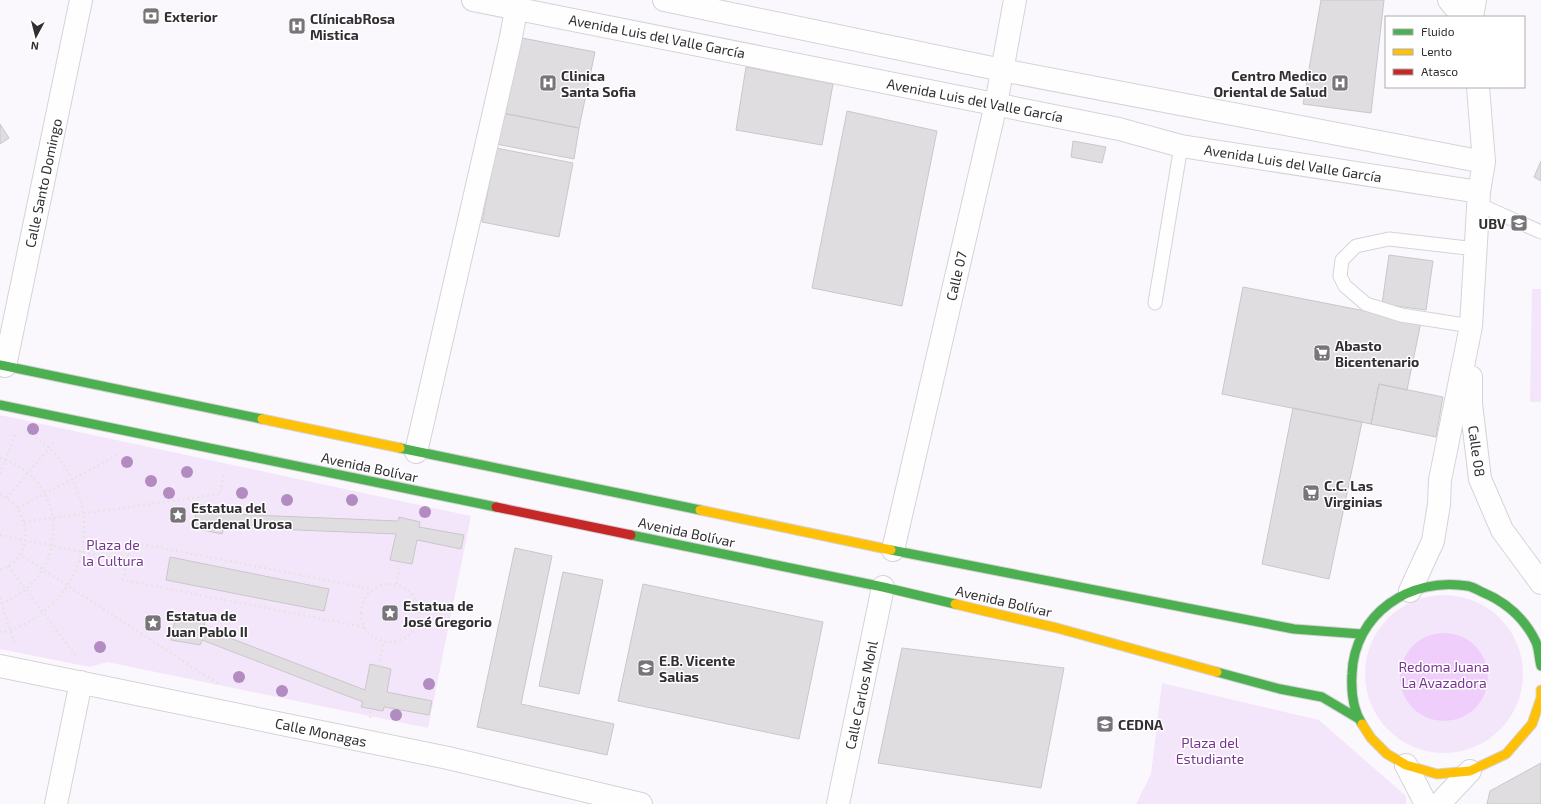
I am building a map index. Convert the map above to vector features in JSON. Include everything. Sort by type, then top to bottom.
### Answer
[{"type":"street","name":"Calle Santo Domingo","points":[[2,366],[81,0]]},
{"type":"street","name":"Avenida Luis del Valle García","points":[[473,0],[517,4],[1119,129],[1181,146],[1478,198]]},
{"type":"street","points":[[664,0],[1002,70],[1484,162]]},
{"type":"street","name":"Calle 07","points":[[892,550],[996,104],[1015,0]]},
{"type":"street","points":[[1449,0],[1462,16]]},
{"type":"street","points":[[1472,16],[1474,0]]},
{"type":"street","points":[[416,452],[510,42],[517,4]]},
{"type":"street","points":[[1410,591],[1433,541],[1439,504],[1440,480],[1472,326],[1478,198],[1484,162],[1478,88]]},
{"type":"street","name":"Calle 08","points":[[1472,326],[1471,404],[1480,479],[1502,530],[1541,583]]},
{"type":"street","name":"Avenida Bolívar","points":[[2,366],[892,550],[1294,628],[1361,634]]},
{"type":"street","name":"Avenida Bolívar","points":[[0,405],[883,586],[1057,628],[1280,689],[1322,697],[1359,719]]},
{"type":"street","points":[[1541,666],[1538,645],[1520,617],[1497,598],[1469,586],[1439,584],[1410,591],[1382,608],[1361,634],[1352,661],[1351,691],[1359,719],[1371,738],[1387,754],[1406,765],[1437,774],[1470,771],[1506,754],[1532,724],[1541,698],[1541,690]]},
{"type":"street","name":"Calle Carlos Mohl","points":[[838,804],[883,586]]},
{"type":"street","name":"Calle Monagas","points":[[7,668],[448,758],[641,804]]},
{"type":"street","points":[[56,804],[81,682]]},
{"type":"street","points":[[1532,724],[1541,727]]},
{"type":"street","points":[[1406,765],[1426,804]]},
{"type":"street","points":[[1439,804],[1470,771]]},
{"type":"lane","points":[[1155,303],[1181,146]]},
{"type":"lane","points":[[1478,198],[1541,232]]},
{"type":"lane","points":[[1472,326],[1401,315],[1366,304],[1345,286],[1340,276],[1342,260],[1356,246],[1389,239],[1476,249]]},
{"type":"path","points":[[7,498],[59,436],[62,418]]},
{"type":"path","points":[[0,474],[17,428],[21,429]]},
{"type":"path","points":[[18,508],[119,454],[123,430]]},
{"type":"path","points":[[0,632],[26,624],[43,612],[63,593],[76,572],[82,552],[85,525],[84,514],[82,501],[73,479],[59,458],[49,448],[35,438]]},
{"type":"path","points":[[24,522],[220,494],[228,452]]},
{"type":"path","points":[[0,458],[5,459],[23,469],[36,481],[52,512],[54,529],[53,546],[47,563],[38,577],[26,590],[12,599],[1,603]]},
{"type":"path","points":[[0,494],[18,508],[24,522],[25,540],[19,554],[8,566],[0,570]]},
{"type":"path","points":[[0,535],[127,561]]},
{"type":"path","points":[[364,627],[123,580],[130,542],[372,589]]},
{"type":"path","points":[[19,554],[232,693],[228,713]]},
{"type":"path","points":[[396,584],[401,562]]},
{"type":"path","points":[[8,566],[82,665],[81,682]]},
{"type":"path","points":[[383,584],[396,584],[402,586],[410,592],[416,600],[419,612],[418,619],[413,631],[402,639],[393,642],[383,641],[372,636],[364,627],[361,619],[361,606],[364,597],[372,589],[383,584]]},
{"type":"path","points":[[0,598],[17,652],[7,668]]},
{"type":"path","points":[[379,666],[383,641]]},
{"type":"green space","points":[[1532,289],[1541,289],[1541,402],[1530,402]]},
{"type":"green space","name":"Plaza de la Cultura","points":[[0,415],[471,516],[428,728],[107,662],[90,667],[0,649]]},
{"type":"green space","name":"Redoma Juana La Avazadora","points":[[1444,595],[1474,601],[1500,618],[1517,644],[1523,674],[1517,704],[1500,730],[1474,747],[1444,753],[1414,747],[1388,730],[1371,704],[1365,674],[1371,644],[1388,618],[1414,601]]},
{"type":"green space","name":"Plaza del Estudiante","points":[[1162,683],[1319,720],[1406,796],[1406,804],[1136,804],[1151,774]]},
{"type":"shaded area","points":[[1444,633],[1461,636],[1469,640],[1481,652],[1485,660],[1488,677],[1485,694],[1481,702],[1469,714],[1461,718],[1444,721],[1427,718],[1419,714],[1407,702],[1403,694],[1400,677],[1403,660],[1407,652],[1419,640],[1427,636]]},
{"type":"building","points":[[1321,0],[1384,0],[1371,113],[1303,104]]},
{"type":"building","name":"Clinica Santa Sofia","points":[[517,37],[595,52],[579,128],[502,113]]},
{"type":"building","points":[[746,67],[833,84],[822,145],[736,130]]},
{"type":"building","points":[[847,111],[937,131],[902,306],[812,288]]},
{"type":"building","points":[[502,113],[579,128],[574,159],[496,144]]},
{"type":"building","points":[[0,124],[9,138],[0,144]]},
{"type":"building","points":[[1073,141],[1106,147],[1102,163],[1071,157]]},
{"type":"building","points":[[496,148],[573,163],[559,237],[482,222]]},
{"type":"building","points":[[1541,161],[1541,181],[1534,177]]},
{"type":"building","points":[[1389,255],[1433,261],[1426,310],[1382,304]]},
{"type":"building","name":"Abasto Bicentenario","points":[[1243,287],[1421,322],[1407,390],[1379,384],[1371,424],[1222,394]]},
{"type":"building","points":[[1379,384],[1443,397],[1436,437],[1371,424]]},
{"type":"building","name":"C.C. Las Virginias","points":[[1293,408],[1362,422],[1329,579],[1262,564]]},
{"type":"building","points":[[198,504],[228,510],[227,514],[398,521],[399,517],[420,522],[419,527],[464,535],[461,549],[417,540],[412,564],[390,560],[396,534],[224,527],[222,534],[193,528]]},
{"type":"building","points":[[515,548],[552,556],[521,704],[614,724],[607,755],[477,727]]},
{"type":"building","points":[[170,557],[329,589],[324,611],[166,580]]},
{"type":"building","points":[[563,572],[603,580],[579,694],[539,686]]},
{"type":"building","points":[[643,584],[823,622],[799,739],[618,701]]},
{"type":"building","points":[[176,615],[205,621],[204,628],[365,690],[370,664],[391,669],[387,692],[432,701],[429,715],[384,707],[383,711],[361,707],[363,702],[202,640],[200,645],[171,640]]},
{"type":"building","points":[[902,648],[1064,668],[1041,788],[878,763]]},
{"type":"building","points":[[1541,763],[1541,804],[1487,804],[1490,791]]},
{"type":"traffic: fast","points":[[0,365],[262,419]]},
{"type":"traffic: fast","points":[[0,405],[496,507]]},
{"type":"traffic: fast","points":[[400,448],[700,510]]},
{"type":"traffic: fast","points":[[631,535],[883,587],[955,604]]},
{"type":"traffic: fast","points":[[891,550],[1294,629],[1361,634]]},
{"type":"traffic: fast","points":[[1362,724],[1356,713],[1352,694],[1352,674],[1355,653],[1363,634],[1374,617],[1389,604],[1406,594],[1426,587],[1446,584],[1468,586],[1491,596],[1507,606],[1514,612],[1532,634],[1537,645],[1541,666]]},
{"type":"traffic: fast","points":[[1217,672],[1280,689],[1322,697],[1359,719]]},
{"type":"traffic: slow","points":[[262,419],[400,448]]},
{"type":"traffic: slow","points":[[700,510],[891,550]]},
{"type":"traffic: slow","points":[[955,604],[1057,628],[1217,672]]},
{"type":"traffic: slow","points":[[1362,724],[1371,738],[1387,754],[1406,765],[1437,774],[1470,771],[1506,754],[1532,724],[1541,698],[1541,690]]},
{"type":"traffic: jam","points":[[496,507],[631,535]]},
{"type":"place","name":"Exterior","points":[[151,16]]},
{"type":"place","name":"ClínicabRosa Mistica","points":[[297,26]]},
{"type":"place","name":"Clinica Santa Sofia","points":[[548,83]]},
{"type":"place","name":"Centro Medico Oriental de Salud","points":[[1340,83]]},
{"type":"place","name":"UBV","points":[[1519,223]]},
{"type":"place","name":"Abasto Bicentenario","points":[[1322,353]]},
{"type":"place","name":"C.C. Las Virginias","points":[[1311,493]]},
{"type":"place","name":"Estatua del Cardenal Urosa","points":[[178,515]]},
{"type":"place","name":"Estatua de José Gregorio","points":[[390,613]]},
{"type":"place","name":"Estatua de Juan Pablo II","points":[[153,623]]},
{"type":"place","name":"E.B. Vicente Salias","points":[[646,668]]},
{"type":"place","name":"CEDNA","points":[[1105,724]]}]
